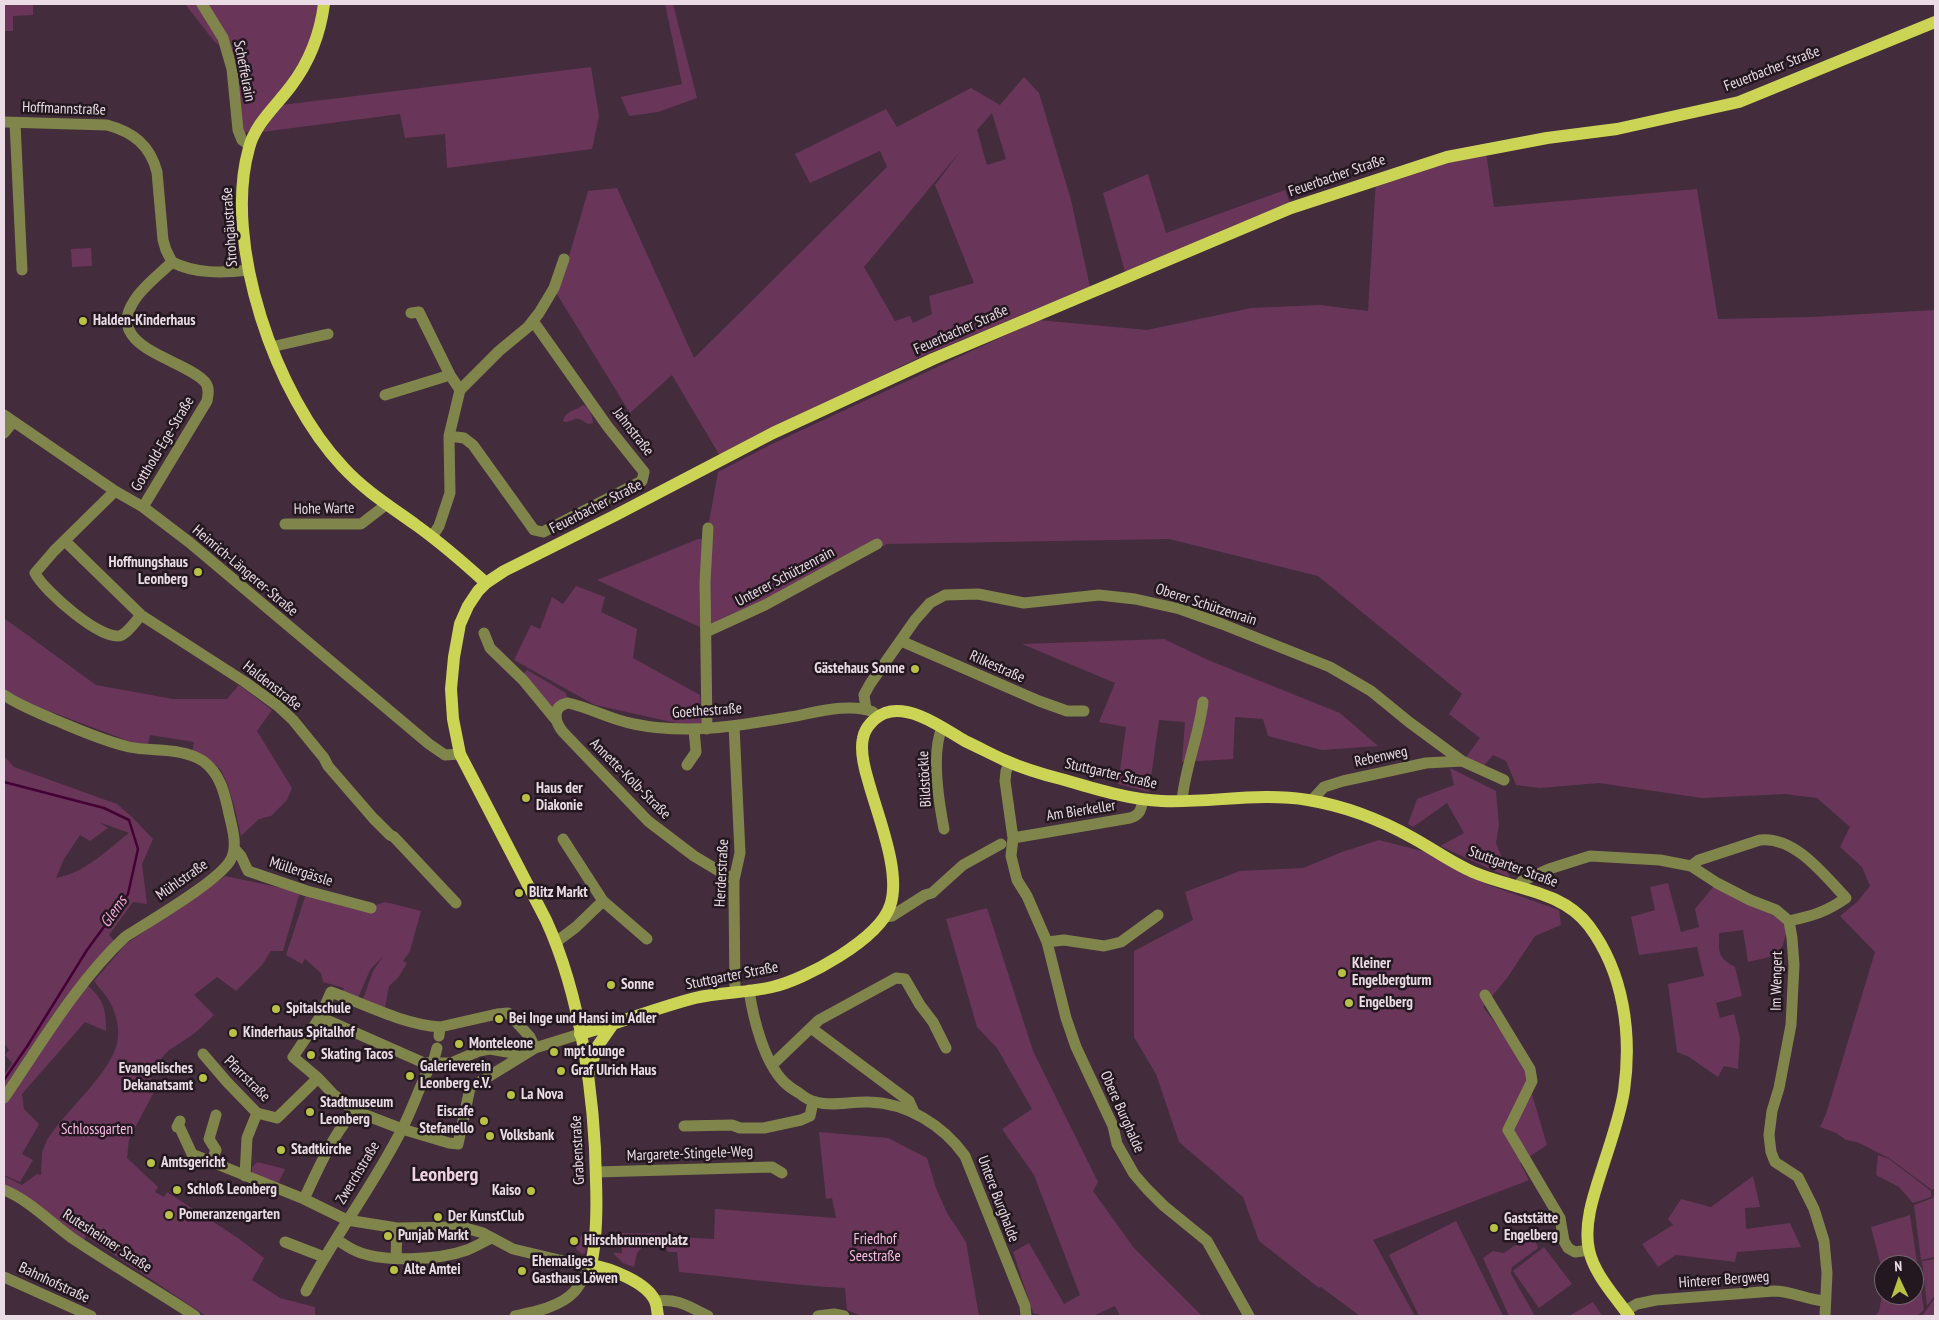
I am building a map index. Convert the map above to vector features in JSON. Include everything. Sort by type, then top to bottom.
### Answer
[{"type":"main road","name":"Strohgäustraße","points":[[324,4],[320,30],[314,50],[291,86],[266,116],[250,145],[243,179],[242,204],[244,242],[249,270],[271,347],[280,370],[299,405],[328,450],[362,486],[432,537],[486,583]]},
{"type":"main road","name":"Feuerbacher Straße","points":[[580,1034],[556,942],[460,754],[453,720],[451,689],[454,657],[460,624],[468,606],[486,583],[504,571],[773,433],[933,359],[1291,208],[1447,157],[1547,138],[1617,129],[1739,102],[1935,22]]},
{"type":"main road","name":"Stuttgarter Straße","points":[[580,1034],[694,998],[782,984],[818,968],[855,945],[877,928],[885,917],[893,896],[894,880],[862,751],[863,736],[868,726],[881,715],[888,712],[901,712],[919,716],[1010,762],[1058,779],[1143,800],[1182,801],[1282,796],[1312,800],[1357,812],[1390,826],[1472,872],[1560,902],[1586,922],[1607,956],[1616,976],[1620,992],[1626,1037],[1624,1093],[1618,1119],[1592,1203],[1587,1236],[1589,1250],[1599,1273],[1627,1314]]},
{"type":"main road","points":[[588,1076],[597,1047],[613,1024]]},
{"type":"main road","name":"Grabenstraße","points":[[580,1034],[588,1076],[596,1172],[596,1228],[591,1265]]},
{"type":"main road","points":[[591,1265],[607,1268],[645,1289],[655,1301],[658,1316]]},
{"type":"street","name":"Scheffelrain","points":[[202,4],[223,38],[232,70],[238,130],[242,140],[250,145]]},
{"type":"street","name":"Hoffmannstraße","points":[[9,123],[84,123],[107,125],[122,128],[141,141],[154,161],[157,172],[163,240],[172,262]]},
{"type":"street","points":[[9,123],[22,270]]},
{"type":"street","points":[[432,537],[438,528],[450,493],[449,436],[460,390],[532,321],[554,288],[564,259]]},
{"type":"street","points":[[172,262],[192,270],[232,272],[249,270]]},
{"type":"street","name":"Gotthold-Ege-Straße","points":[[143,508],[207,401],[208,390],[206,383],[196,375],[143,346],[133,336],[127,323],[128,312],[134,300],[172,262]]},
{"type":"street","points":[[410,313],[419,312],[450,375],[460,390]]},
{"type":"street","name":"Jahnstraße","points":[[449,436],[464,438],[473,445],[534,530],[543,532],[642,481],[644,472],[608,427],[532,321]]},
{"type":"street","points":[[271,347],[328,334]]},
{"type":"street","points":[[385,395],[450,375]]},
{"type":"street","points":[[4,433],[9,418]]},
{"type":"street","name":"Heinrich-Längerer-Straße","points":[[9,418],[143,508],[229,574],[430,744],[445,755],[460,754]]},
{"type":"street","points":[[115,491],[54,551],[35,574],[38,580],[61,603],[94,628],[112,636],[122,635],[141,615]]},
{"type":"street","name":"Hohe Warte","points":[[285,524],[361,524],[387,504]]},
{"type":"street","points":[[708,528],[706,560],[708,728]]},
{"type":"street","name":"Haldenstraße","points":[[65,541],[141,615],[245,682],[293,720],[324,758],[328,766],[373,818],[394,837],[456,903]]},
{"type":"street","name":"Unterer Schützenrain","points":[[706,632],[765,605],[877,544]]},
{"type":"street","name":"Oberer Schützenrain","points":[[866,709],[864,695],[915,620],[930,603],[945,595],[978,594],[1024,603],[1100,596],[1135,599],[1180,609],[1330,667],[1371,691],[1462,761],[1504,780]]},
{"type":"street","name":"Annette-Kolb-Straße","points":[[484,633],[490,648],[523,680],[557,724],[648,821],[694,856],[734,880]]},
{"type":"street","name":"Rilkestraße","points":[[901,641],[1039,701],[1067,710],[1084,711]]},
{"type":"street","points":[[4,695],[19,705],[88,734],[130,747],[171,751],[195,757],[205,763],[215,772],[221,784],[229,815],[234,848]]},
{"type":"street","points":[[1182,801],[1186,774],[1196,743],[1203,702]]},
{"type":"street","name":"Goethestraße","points":[[557,724],[556,710],[562,704],[568,703],[632,724],[662,729],[734,726],[852,708],[866,709],[881,715]]},
{"type":"street","name":"Herderstraße","points":[[734,726],[740,854],[734,880],[735,991]]},
{"type":"street","name":"Bildstöckle","points":[[942,728],[938,736],[937,764],[939,800],[944,829]]},
{"type":"street","points":[[687,766],[696,752],[694,729]]},
{"type":"street","name":"Rebenweg","points":[[1312,800],[1324,787],[1343,781],[1426,763],[1462,761]]},
{"type":"street","name":"Obere Burghalde","points":[[1010,762],[1004,781],[1012,838],[1011,856],[1017,880],[1027,896],[1047,942],[1063,1009],[1076,1048],[1113,1126],[1118,1144],[1134,1174],[1164,1206],[1207,1241],[1249,1316]]},
{"type":"street","name":"Am Bierkeller","points":[[1012,838],[1137,816],[1141,811],[1143,800]]},
{"type":"street","points":[[1517,887],[1522,881],[1542,872],[1590,856],[1632,857],[1691,866],[1717,884],[1776,910],[1788,921],[1815,915],[1830,909],[1846,898],[1799,852],[1769,838],[1699,860],[1691,866]]},
{"type":"street","points":[[563,839],[603,901],[647,939]]},
{"type":"street","points":[[885,917],[892,916],[925,895],[932,893],[963,865],[1001,844]]},
{"type":"street","name":"Müllergässle","points":[[234,848],[241,856],[248,871],[307,891],[371,908]]},
{"type":"street","name":"Mühlstraße","points":[[4,1098],[87,979],[118,944],[125,937],[217,876],[232,858],[234,848]]},
{"type":"street","points":[[556,942],[576,927],[603,901]]},
{"type":"street","points":[[1047,942],[1064,940],[1104,946],[1122,942],[1158,915]]},
{"type":"street","name":"Im Wengert","points":[[1788,921],[1792,938],[1794,965],[1791,1025],[1779,1088],[1772,1111],[1769,1135],[1771,1152],[1775,1162],[1798,1177],[1814,1209],[1824,1240],[1827,1273],[1824,1316]]},
{"type":"street","points":[[772,1065],[819,1020],[896,978],[904,979],[933,1022],[946,1048]]},
{"type":"street","points":[[684,1126],[732,1125],[740,1128],[764,1128],[782,1125],[810,1116],[813,1102],[784,1082],[765,1052],[749,990]]},
{"type":"street","points":[[535,1048],[530,1037],[508,1013],[498,1014],[438,1033],[331,992],[320,1017],[294,1057],[333,1094],[355,1111],[402,1129],[458,1144],[470,1088],[535,1048],[580,1034]]},
{"type":"street","points":[[1485,995],[1530,1068],[1532,1081],[1508,1130],[1560,1218],[1564,1242],[1568,1248],[1575,1252],[1589,1250]]},
{"type":"street","points":[[320,1017],[424,1063],[451,1063],[479,1051],[490,1049],[513,1052],[518,1058]]},
{"type":"street","name":"Untere Burghalde","points":[[811,1028],[909,1101],[914,1112]]},
{"type":"street","name":"Zwerchstraße","points":[[306,1291],[324,1257],[402,1129],[431,1064],[438,1033]]},
{"type":"street","name":"Pfarrstraße","points":[[203,1054],[257,1113],[277,1118],[318,1078]]},
{"type":"street","name":"Untere Burghalde","points":[[813,1102],[829,1104],[888,1103],[914,1112],[944,1132],[955,1142],[965,1156],[1025,1306],[1026,1316]]},
{"type":"street","points":[[304,1199],[332,1145],[355,1111]]},
{"type":"street","points":[[245,1176],[247,1138],[257,1113]]},
{"type":"street","points":[[211,1163],[216,1150],[209,1139],[216,1115]]},
{"type":"street","points":[[180,1121],[177,1127],[180,1128],[192,1154],[304,1199],[347,1220],[397,1228],[446,1227],[473,1229],[513,1249],[576,1264],[591,1265],[574,1292],[566,1299],[517,1316]]},
{"type":"street","name":"Margarete-Stingele-Weg","points":[[596,1172],[772,1167],[782,1172]]},
{"type":"street","name":"Rutesheimer Straße","points":[[4,1190],[16,1194],[53,1224],[82,1244],[194,1316]]},
{"type":"street","points":[[396,1258],[397,1228]]},
{"type":"street","points":[[336,1239],[357,1251],[381,1257],[413,1259],[455,1254],[468,1250],[491,1238]]},
{"type":"street","points":[[285,1242],[324,1257]]},
{"type":"street","name":"Bahnhofstraße","points":[[4,1277],[91,1316]]},
{"type":"street","name":"Hinterer Bergweg","points":[[1627,1314],[1637,1304],[1656,1300],[1774,1291],[1788,1292],[1814,1301],[1825,1301]]},
{"type":"street","points":[[655,1301],[677,1300],[708,1316]]},
{"type":"street","points":[[818,1316],[834,1314],[844,1316]]},
{"type":"green space","points":[[4,4],[33,4],[33,15],[13,16],[13,31],[4,31]]},
{"type":"green space","points":[[185,4],[199,4],[210,17],[219,45],[214,41]]},
{"type":"green space","points":[[205,4],[320,4],[314,37],[293,76],[274,97],[249,131],[244,134],[233,62]]},
{"type":"green space","points":[[665,4],[673,4],[697,98],[658,112],[629,116],[621,97],[682,84]]},
{"type":"green space","points":[[591,67],[599,116],[592,149],[447,168],[445,134],[405,138],[400,114],[262,132],[282,105]]},
{"type":"green space","points":[[1024,77],[1039,93],[1071,200],[1090,287],[920,357],[720,456],[672,375],[630,413],[555,291],[570,253],[588,191],[617,188],[694,358],[887,167],[880,151],[810,183],[795,154],[886,109],[897,127],[971,88],[1000,105]],"holes":[[[992,113],[1006,159],[987,165],[977,130]],[[962,149],[935,185],[974,283],[929,296],[932,314],[913,323],[910,316],[895,321],[864,267]]]},
{"type":"green space","points":[[1486,153],[1494,207],[1697,189],[1718,319],[1811,317],[1935,310],[1935,1188],[1932,1190],[1889,1158],[1820,1127],[1826,1114],[1875,952],[1840,916],[1857,902],[1870,886],[1862,867],[1840,847],[1850,827],[1817,798],[1785,794],[1702,798],[1599,783],[1540,788],[1516,785],[1506,761],[1493,755],[1483,767],[1466,757],[1480,738],[1449,714],[1462,694],[1318,576],[1169,539],[886,544],[874,547],[704,629],[597,580],[698,539],[706,539],[718,472],[772,444],[1038,320],[1147,330],[1251,308],[1320,305],[1368,311],[1376,180]]},
{"type":"green space","points":[[1148,174],[1166,233],[1285,190],[1290,203],[1125,272],[1103,193]]},
{"type":"green space","points":[[91,248],[92,266],[72,267],[71,249]]},
{"type":"green space","points":[[583,405],[589,410],[593,423],[588,424],[577,419],[564,422],[563,420],[569,412]]},
{"type":"green space","points":[[576,586],[605,597],[601,612],[637,629],[633,658],[700,695],[701,724],[681,724],[595,705],[514,660],[531,625],[540,629],[552,597],[563,604]]},
{"type":"green space","points":[[4,618],[96,685],[173,699],[227,699],[239,685],[272,710],[257,731],[292,788],[287,800],[271,816],[259,819],[241,836],[233,800],[223,774],[213,763],[192,752],[194,742],[150,735],[148,744],[134,743],[4,694]]},
{"type":"green space","points":[[1164,639],[1208,660],[1340,713],[1378,746],[1322,750],[1268,736],[1263,719],[1235,717],[1233,759],[1182,762],[1185,722],[1159,720],[1149,792],[1118,784],[1126,727],[1099,722],[1115,683],[1022,644]]},
{"type":"green space","points":[[527,670],[566,693],[567,698],[553,710],[522,675]]},
{"type":"green space","points":[[4,756],[14,767],[117,804],[153,839],[142,864],[147,904],[133,902],[109,935],[117,944],[4,1092],[4,1075],[12,1063],[5,1055],[9,1050],[4,1043]],"holes":[[[99,822],[129,833],[86,866],[56,878],[64,859],[80,835],[90,841],[108,828]]]},
{"type":"green space","points":[[1450,768],[1496,791],[1499,825],[1496,843],[1510,878],[1440,846],[1464,833],[1447,803],[1413,827],[1408,824],[1417,799],[1454,785]]},
{"type":"green space","points":[[1379,840],[1434,854],[1486,884],[1559,910],[1561,925],[1535,936],[1507,978],[1483,1007],[1521,1057],[1547,1145],[1520,1163],[1529,1180],[1373,1240],[1415,1316],[1360,1316],[1321,1287],[1319,1288],[1259,1241],[1243,1197],[1179,1142],[1156,1074],[1134,1037],[1134,951],[1193,920],[1185,892],[1240,871],[1303,868],[1342,852]]},
{"type":"green space","name":"Schlossgarten","points":[[225,876],[300,892],[283,951],[271,951],[262,965],[236,991],[217,977],[194,995],[214,1015],[195,1033],[168,1051],[149,1072],[155,1090],[129,1139],[127,1158],[158,1187],[155,1192],[164,1197],[167,1192],[238,1238],[264,1258],[252,1280],[280,1298],[315,1307],[315,1316],[206,1316],[86,1236],[82,1244],[4,1190],[4,1176],[22,1185],[37,1174],[41,1175],[42,1152],[47,1140],[94,1083],[111,1059],[116,1047],[118,1025],[115,1013],[108,999],[94,981],[126,944]]},
{"type":"green space","points":[[1668,883],[1681,932],[1699,927],[1695,909],[1714,886],[1780,918],[1787,925],[1781,949],[1777,953],[1766,958],[1748,962],[1743,930],[1719,933],[1720,954],[1735,967],[1742,996],[1716,1003],[1720,1018],[1734,1014],[1740,1038],[1738,1069],[1724,1066],[1718,1077],[1689,1057],[1677,1052],[1668,984],[1704,976],[1697,947],[1639,955],[1631,917],[1655,910],[1650,887]]},
{"type":"green space","points":[[307,891],[368,908],[385,902],[421,911],[410,951],[403,961],[407,963],[398,978],[389,986],[384,1013],[363,999],[373,971],[383,956],[370,970],[357,1000],[342,993],[344,988],[323,982],[321,973],[305,959],[302,964],[286,955]]},
{"type":"green space","points":[[987,908],[1033,1051],[1098,1182],[1093,1191],[1134,1248],[1202,1316],[1120,1316],[1115,1306],[1093,1316],[1045,1316],[1033,1313],[1013,1252],[1029,1243],[1064,1304],[1080,1295],[1034,1175],[1002,1129],[1032,1109],[997,1048],[977,1027],[946,919]]},
{"type":"green space","points":[[87,985],[97,995],[103,1005],[106,1031],[85,1022],[22,1094],[24,1109],[39,1124],[22,1154],[33,1160],[20,1182],[4,1175],[4,1098]]},
{"type":"green space","name":"Friedhof Seestraße","points":[[819,1132],[888,1138],[927,1158],[936,1188],[947,1213],[966,1242],[979,1316],[861,1316],[847,1310],[845,1288],[679,1272],[677,1252],[669,1252],[660,1246],[643,1246],[637,1253],[634,1267],[623,1263],[613,1253],[622,1253],[621,1233],[677,1234],[677,1237],[714,1239],[715,1209],[836,1218],[832,1198],[826,1199]]},
{"type":"green space","points":[[1878,1155],[1889,1159],[1931,1191],[1931,1197],[1913,1203],[1899,1187],[1876,1175]]},
{"type":"green space","points":[[257,1162],[285,1169],[278,1184],[252,1174],[252,1167]]},
{"type":"green space","points":[[1753,1176],[1760,1207],[1745,1208],[1746,1229],[1790,1223],[1801,1247],[1737,1252],[1735,1262],[1676,1255],[1658,1267],[1642,1244],[1673,1225],[1668,1219],[1681,1199],[1711,1207]]},
{"type":"green space","points":[[1935,1190],[1935,1257],[1924,1259],[1924,1255],[1920,1255],[1914,1205],[1933,1198]]},
{"type":"green space","points":[[1910,1215],[1916,1255],[1878,1255],[1871,1227]]},
{"type":"green space","points":[[1456,1221],[1503,1316],[1419,1316],[1389,1255]]},
{"type":"green space","points":[[588,1231],[585,1253],[582,1254],[576,1249],[580,1237]]},
{"type":"green space","points":[[1529,1236],[1535,1240],[1538,1248],[1512,1267],[1511,1274],[1535,1316],[1509,1316],[1483,1258],[1493,1251],[1504,1253]]},
{"type":"green space","points":[[1544,1247],[1572,1284],[1539,1308],[1513,1271]]},
{"type":"green space","points":[[1935,1259],[1935,1295],[1927,1306],[1924,1279],[1924,1261]]},
{"type":"green space","points":[[1935,1298],[1935,1316],[1922,1316]]},
{"type":"green space","points":[[1593,1302],[1602,1316],[1569,1316]]},
{"type":"green space","points":[[1880,1305],[1923,1305],[1924,1310],[1917,1316],[1875,1316]]},
{"type":"waterway","name":"Glems","points":[[4,782],[104,808],[129,820],[138,849],[128,894],[87,950],[4,1080]]},
{"type":"place","name":"Halden-Kinderhaus","points":[[83,321]]},
{"type":"place","name":"Hoffnungshaus Leonberg","points":[[198,572]]},
{"type":"place","name":"Gästehaus Sonne","points":[[915,669]]},
{"type":"place","name":"Haus der Diakonie","points":[[526,798]]},
{"type":"place","name":"Blitz Markt","points":[[519,893]]},
{"type":"place","name":"Kleiner Engelbergturm","points":[[1342,973]]},
{"type":"place","name":"Sonne","points":[[611,985]]},
{"type":"place","name":"Engelberg","points":[[1349,1003]]},
{"type":"place","name":"Spitalschule","points":[[276,1009]]},
{"type":"place","name":"Bei Inge und Hansi im Adler","points":[[499,1019]]},
{"type":"place","name":"Kinderhaus Spitalhof","points":[[233,1033]]},
{"type":"place","name":"Monteleone","points":[[459,1044]]},
{"type":"place","name":"mpt lounge","points":[[554,1052]]},
{"type":"place","name":"Skating Tacos","points":[[311,1055]]},
{"type":"place","name":"Graf Ulrich Haus","points":[[561,1071]]},
{"type":"place","name":"Galerieverein Leonberg e.V.","points":[[410,1076]]},
{"type":"place","name":"Evangelisches Dekanatsamt","points":[[203,1078]]},
{"type":"place","name":"La Nova","points":[[511,1095]]},
{"type":"place","name":"Stadtmuseum Leonberg","points":[[310,1112]]},
{"type":"place","name":"Eiscafe Stefanello","points":[[484,1121]]},
{"type":"place","name":"Volksbank","points":[[490,1136]]},
{"type":"place","name":"Stadtkirche","points":[[281,1150]]},
{"type":"place","name":"Amtsgericht","points":[[151,1163]]},
{"type":"place","name":"Schloß Leonberg","points":[[177,1190]]},
{"type":"place","name":"Kaiso","points":[[531,1191]]},
{"type":"place","name":"Pomeranzengarten","points":[[169,1215]]},
{"type":"place","name":"Der KunstClub","points":[[438,1217]]},
{"type":"place","name":"Gaststätte Engelberg","points":[[1494,1228]]},
{"type":"place","name":"Punjab Markt","points":[[388,1236]]},
{"type":"place","name":"Hirschbrunnenplatz","points":[[574,1241]]},
{"type":"place","name":"Alte Amtei","points":[[394,1270]]},
{"type":"place","name":"Ehemaliges Gasthaus Löwen","points":[[522,1271]]},
{"type":"district","name":"Leonberg","points":[[445,1175]]}]
